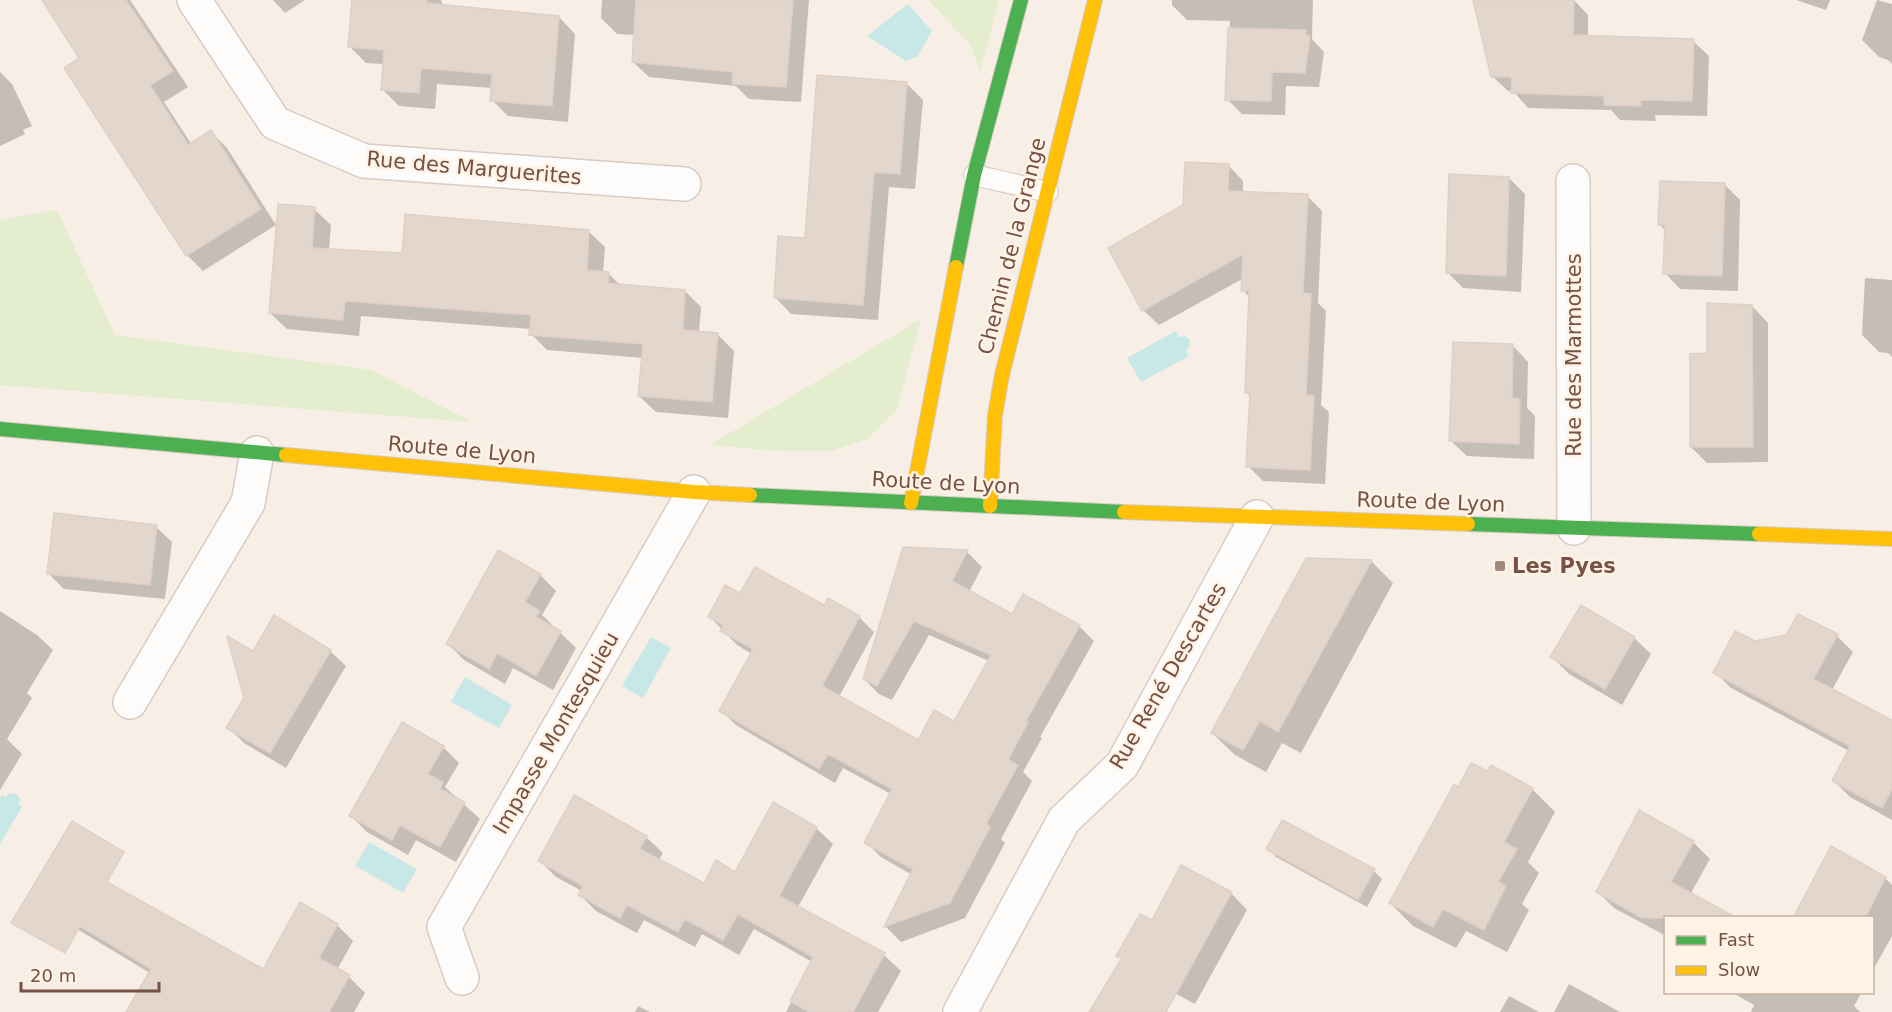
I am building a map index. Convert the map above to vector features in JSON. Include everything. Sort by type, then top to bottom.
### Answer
[{"type":"street","name":"Rue des Marguerites","points":[[194,0],[275,123],[364,161],[684,184]]},
{"type":"street","points":[[911,503],[974,175],[1021,0]]},
{"type":"street","name":"Chemin de la Grange","points":[[990,506],[995,415],[1002,375],[1095,0]]},
{"type":"street","name":"Rue des Marmottes","points":[[1573,181],[1574,528]]},
{"type":"street","name":"Route de Lyon","points":[[0,429],[694,492],[1257,517],[1892,539]]},
{"type":"street","points":[[130,702],[248,503],[257,453]]},
{"type":"street","name":"Impasse Montesquieu","points":[[462,978],[444,927],[694,492]]},
{"type":"street","name":"Rue René Descartes","points":[[960,1012],[1064,820],[1122,765],[1257,517]]},
{"type":"lane","points":[[974,175],[1048,192]]},
{"type":"green space","points":[[928,0],[999,0],[980,72],[970,44]]},
{"type":"green space","points":[[57,210],[115,335],[371,370],[472,422],[0,385],[0,220]]},
{"type":"green space","points":[[921,319],[897,409],[869,438],[832,451],[779,451],[710,445]]},
{"type":"water","points":[[908,4],[932,31],[918,56],[906,61],[867,36]]},
{"type":"water","points":[[1176,331],[1178,337],[1185,336],[1190,340],[1190,346],[1186,351],[1189,356],[1141,382],[1127,358]]},
{"type":"water","points":[[651,637],[671,648],[643,698],[622,686]]},
{"type":"water","points":[[465,677],[512,705],[499,728],[451,702]]},
{"type":"water","points":[[10,793],[20,798],[19,805],[22,807],[0,844],[0,798]]},
{"type":"water","points":[[369,842],[417,869],[403,893],[355,866]]},
{"type":"building","points":[[42,0],[126,0],[173,71],[150,85],[188,145],[211,130],[261,209],[186,256],[64,68],[79,58]]},
{"type":"building","points":[[352,0],[427,0],[426,3],[559,16],[552,106],[490,101],[492,74],[421,68],[419,93],[381,90],[384,50],[348,47]]},
{"type":"building","points":[[636,0],[793,0],[786,87],[732,84],[733,72],[632,62]]},
{"type":"building","points":[[1473,0],[1574,0],[1573,35],[1694,39],[1692,101],[1641,100],[1641,106],[1604,105],[1604,96],[1511,93],[1512,77],[1491,77]]},
{"type":"building","points":[[1228,28],[1306,30],[1306,35],[1310,36],[1305,73],[1272,72],[1271,101],[1225,100]]},
{"type":"building","points":[[817,75],[907,82],[900,174],[874,172],[863,305],[774,298],[778,236],[805,238]]},
{"type":"building","points":[[1185,162],[1229,164],[1228,191],[1308,194],[1303,293],[1311,294],[1306,395],[1314,396],[1310,470],[1246,467],[1250,393],[1245,393],[1249,291],[1241,291],[1243,254],[1142,311],[1108,248],[1183,205]]},
{"type":"building","points":[[1449,174],[1509,177],[1506,276],[1446,273]]},
{"type":"building","points":[[1660,181],[1725,183],[1722,276],[1663,274],[1665,225],[1658,225]]},
{"type":"building","points":[[278,204],[315,207],[312,248],[402,253],[405,214],[589,230],[587,270],[609,272],[608,283],[685,290],[683,330],[718,333],[712,402],[638,396],[643,344],[529,335],[531,315],[345,301],[343,320],[269,313]]},
{"type":"building","points":[[1707,303],[1752,305],[1753,447],[1690,447],[1690,354],[1707,353]]},
{"type":"building","points":[[1453,342],[1513,344],[1512,398],[1520,399],[1519,444],[1449,441]]},
{"type":"building","points":[[54,513],[157,525],[150,585],[47,574]]},
{"type":"building","points":[[903,547],[968,550],[952,581],[1012,614],[1023,594],[1080,625],[1026,721],[1028,722],[1008,760],[1018,765],[986,824],[990,827],[950,903],[884,927],[913,869],[864,843],[892,789],[828,754],[819,769],[719,711],[753,649],[720,631],[723,625],[708,617],[725,585],[740,593],[755,567],[824,605],[828,598],[860,616],[822,686],[918,740],[934,710],[954,721],[991,655],[914,621],[877,686],[863,679]]},
{"type":"building","points":[[498,550],[541,574],[525,602],[540,611],[536,617],[561,631],[536,676],[497,653],[489,669],[446,644]]},
{"type":"building","points":[[1306,558],[1372,560],[1278,732],[1260,721],[1243,750],[1211,733]]},
{"type":"building","points":[[1581,605],[1635,637],[1605,689],[1550,657]]},
{"type":"building","points":[[1798,614],[1838,634],[1813,679],[1892,720],[1892,789],[1882,808],[1832,781],[1850,746],[1713,673],[1735,631],[1755,641],[1786,635]]},
{"type":"building","points":[[274,615],[331,650],[270,753],[226,728],[244,698],[227,636],[253,651]]},
{"type":"building","points":[[402,722],[444,746],[428,774],[443,782],[440,789],[465,802],[440,847],[400,825],[392,840],[349,816]]},
{"type":"building","points":[[1471,763],[1487,771],[1491,765],[1533,788],[1504,842],[1517,849],[1498,882],[1506,886],[1484,930],[1443,909],[1433,927],[1389,903],[1454,784],[1458,787]]},
{"type":"building","points":[[574,795],[647,836],[640,849],[704,883],[716,860],[735,872],[773,802],[817,827],[779,896],[885,953],[853,1012],[809,1012],[790,1001],[813,957],[738,914],[723,940],[685,919],[678,932],[627,905],[620,918],[578,895],[583,886],[538,861]]},
{"type":"building","points":[[1639,810],[1694,841],[1671,882],[1733,916],[1642,918],[1596,892]]},
{"type":"building","points":[[1282,820],[1375,869],[1358,900],[1266,849]]},
{"type":"building","points":[[72,821],[124,852],[107,882],[263,969],[300,902],[338,924],[319,958],[350,975],[329,1012],[126,1012],[151,969],[80,926],[65,953],[11,923]]},
{"type":"building","points":[[1831,846],[1886,877],[1866,916],[1794,916]]},
{"type":"building","points":[[1181,865],[1232,892],[1166,1012],[1089,1012],[1122,958],[1116,956],[1140,914],[1152,920]]},
{"type":"traffic: fast","points":[[956,267],[974,175],[1021,0]]},
{"type":"traffic: fast","points":[[0,429],[286,455]]},
{"type":"traffic: fast","points":[[750,495],[1124,512]]},
{"type":"traffic: fast","points":[[1468,524],[1759,534]]},
{"type":"traffic: slow","points":[[990,506],[995,415],[1002,375],[1095,0]]},
{"type":"traffic: slow","points":[[911,503],[956,267]]},
{"type":"traffic: slow","points":[[286,455],[694,492],[750,495]]},
{"type":"traffic: slow","points":[[1124,512],[1468,524]]},
{"type":"traffic: slow","points":[[1759,534],[1892,539]]},
{"type":"place","name":"Les Pyes","points":[[1500,566]]}]
